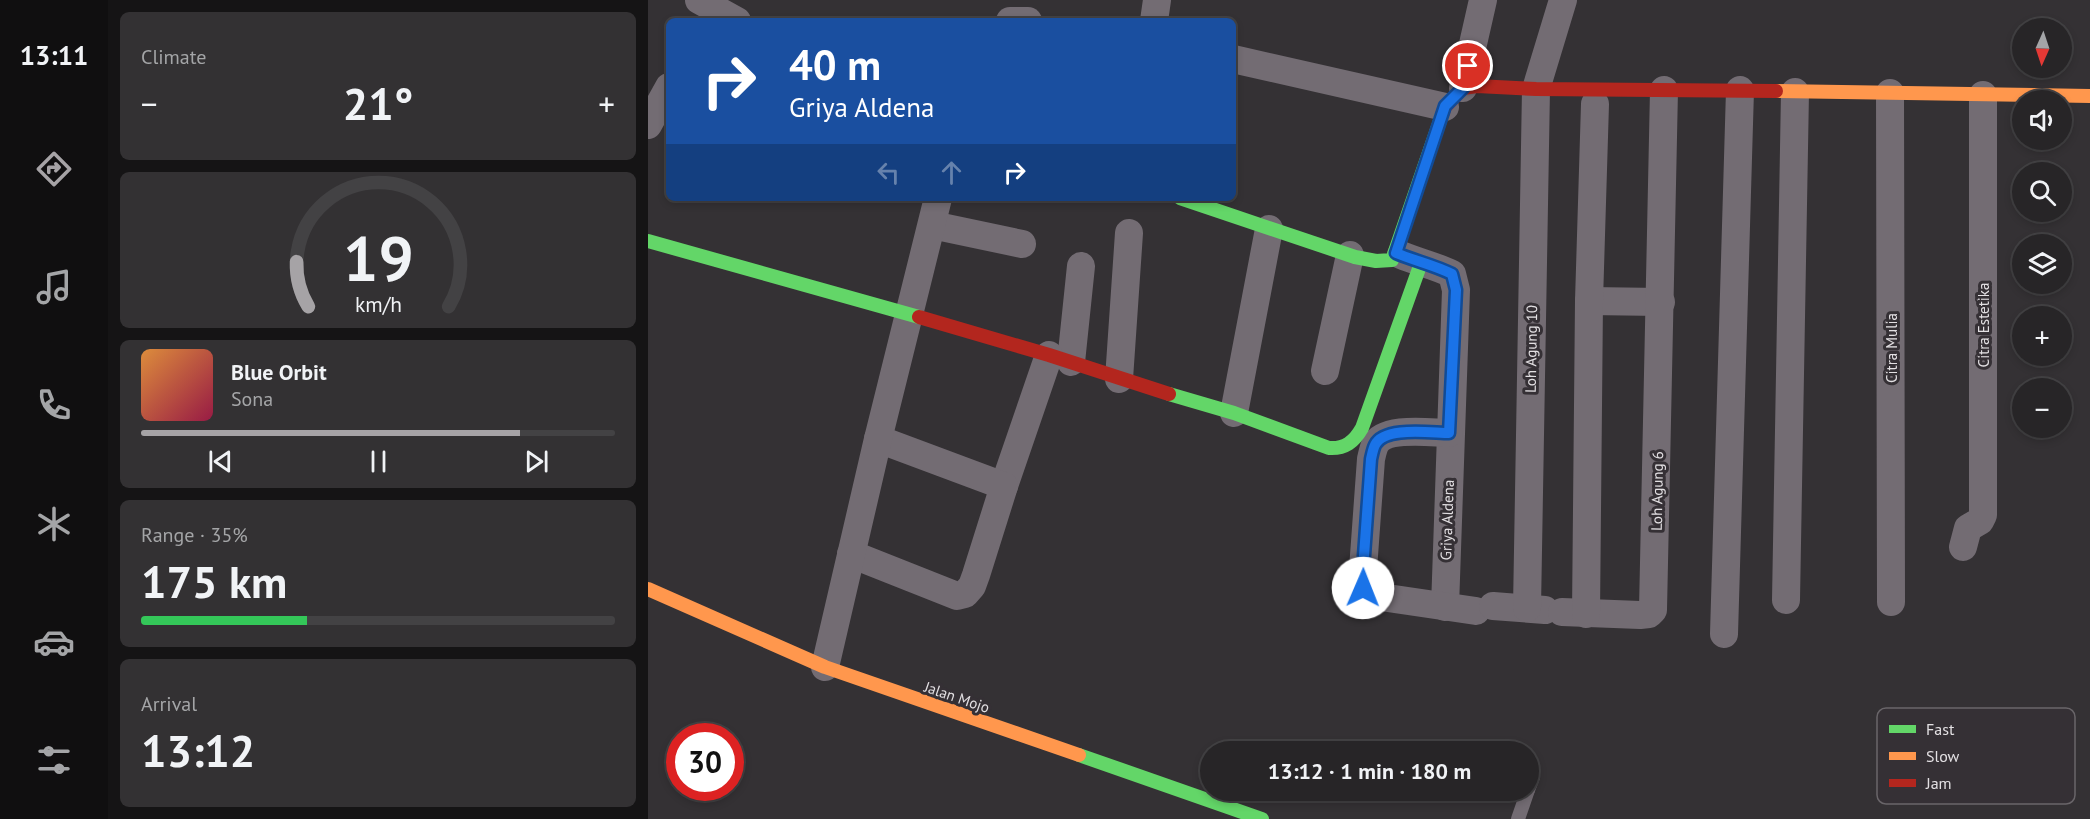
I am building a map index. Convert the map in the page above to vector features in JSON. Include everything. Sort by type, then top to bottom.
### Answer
[{"type":"street","points":[[1154,18],[1157,0]]},
{"type":"street","points":[[648,241],[910,314],[1060,359],[1234,413],[1329,448],[1338,449],[1348,446],[1357,438],[1362,428],[1483,0]]},
{"type":"street","name":"Loh Agung 10","points":[[1556,611],[1536,89],[1563,0]]},
{"type":"street","points":[[706,9],[729,18]]},
{"type":"street","points":[[1236,60],[1454,97],[1477,86],[1536,89],[2090,96]]},
{"type":"street","name":"Loh Agung 6","points":[[1556,611],[1640,615],[1649,614],[1653,610],[1664,90]]},
{"type":"street","points":[[1724,634],[1740,90]]},
{"type":"street","points":[[648,125],[666,92]]},
{"type":"street","points":[[1786,600],[1795,92]]},
{"type":"street","name":"Citra Mulia","points":[[1890,93],[1891,603]]},
{"type":"street","name":"Citra Estetika","points":[[1963,547],[1968,528],[1980,521],[1983,515],[1983,95]]},
{"type":"street","points":[[1449,433],[1397,432],[1383,435],[1375,444],[1371,459],[1362,583],[1366,591],[1374,596],[1445,607],[1556,611],[1589,301],[1595,104]]},
{"type":"street","points":[[1188,201],[1269,230],[1350,255],[1378,262],[1409,258]]},
{"type":"street","points":[[825,667],[878,439],[935,211],[1022,244]]},
{"type":"street","points":[[1234,413],[1269,230]]},
{"type":"street","points":[[1119,379],[1129,233]]},
{"type":"street","points":[[1325,371],[1350,255]]},
{"type":"street","name":"Griya Aldena","points":[[1409,258],[1437,266],[1452,274],[1456,290],[1449,433],[1445,607]]},
{"type":"street","points":[[851,554],[957,596],[965,594],[976,574],[1004,486],[1060,359],[1081,266]]},
{"type":"street","points":[[1589,301],[1661,302]]},
{"type":"street","points":[[878,439],[1004,486]]},
{"type":"street","name":"Jalan Mojo","points":[[648,589],[825,667],[1262,819]]},
{"type":"lane","points":[[1518,819],[1525,801]]},
{"type":"traffic: fast","points":[[1189,201],[1355,257],[1376,261],[1392,260],[1442,115]]},
{"type":"traffic: fast","points":[[648,241],[919,317]]},
{"type":"traffic: fast","points":[[1169,394],[1234,413],[1329,448],[1344,446],[1352,441],[1362,428],[1421,263]]},
{"type":"traffic: fast","points":[[1079,755],[1262,819]]},
{"type":"traffic: slow","points":[[1776,91],[2090,96]]},
{"type":"traffic: slow","points":[[648,589],[825,667],[1079,755]]},
{"type":"traffic: jam","points":[[1442,115],[1445,107],[1463,88],[1477,86],[1536,89],[1776,91]]},
{"type":"traffic: jam","points":[[919,317],[1049,355],[1169,394]]},
{"type":"route","points":[[1363,588],[1371,459],[1375,444],[1383,435],[1397,432],[1449,433],[1456,290],[1452,274],[1437,266],[1421,263],[1396,253],[1445,106],[1463,88],[1468,66]]}]
